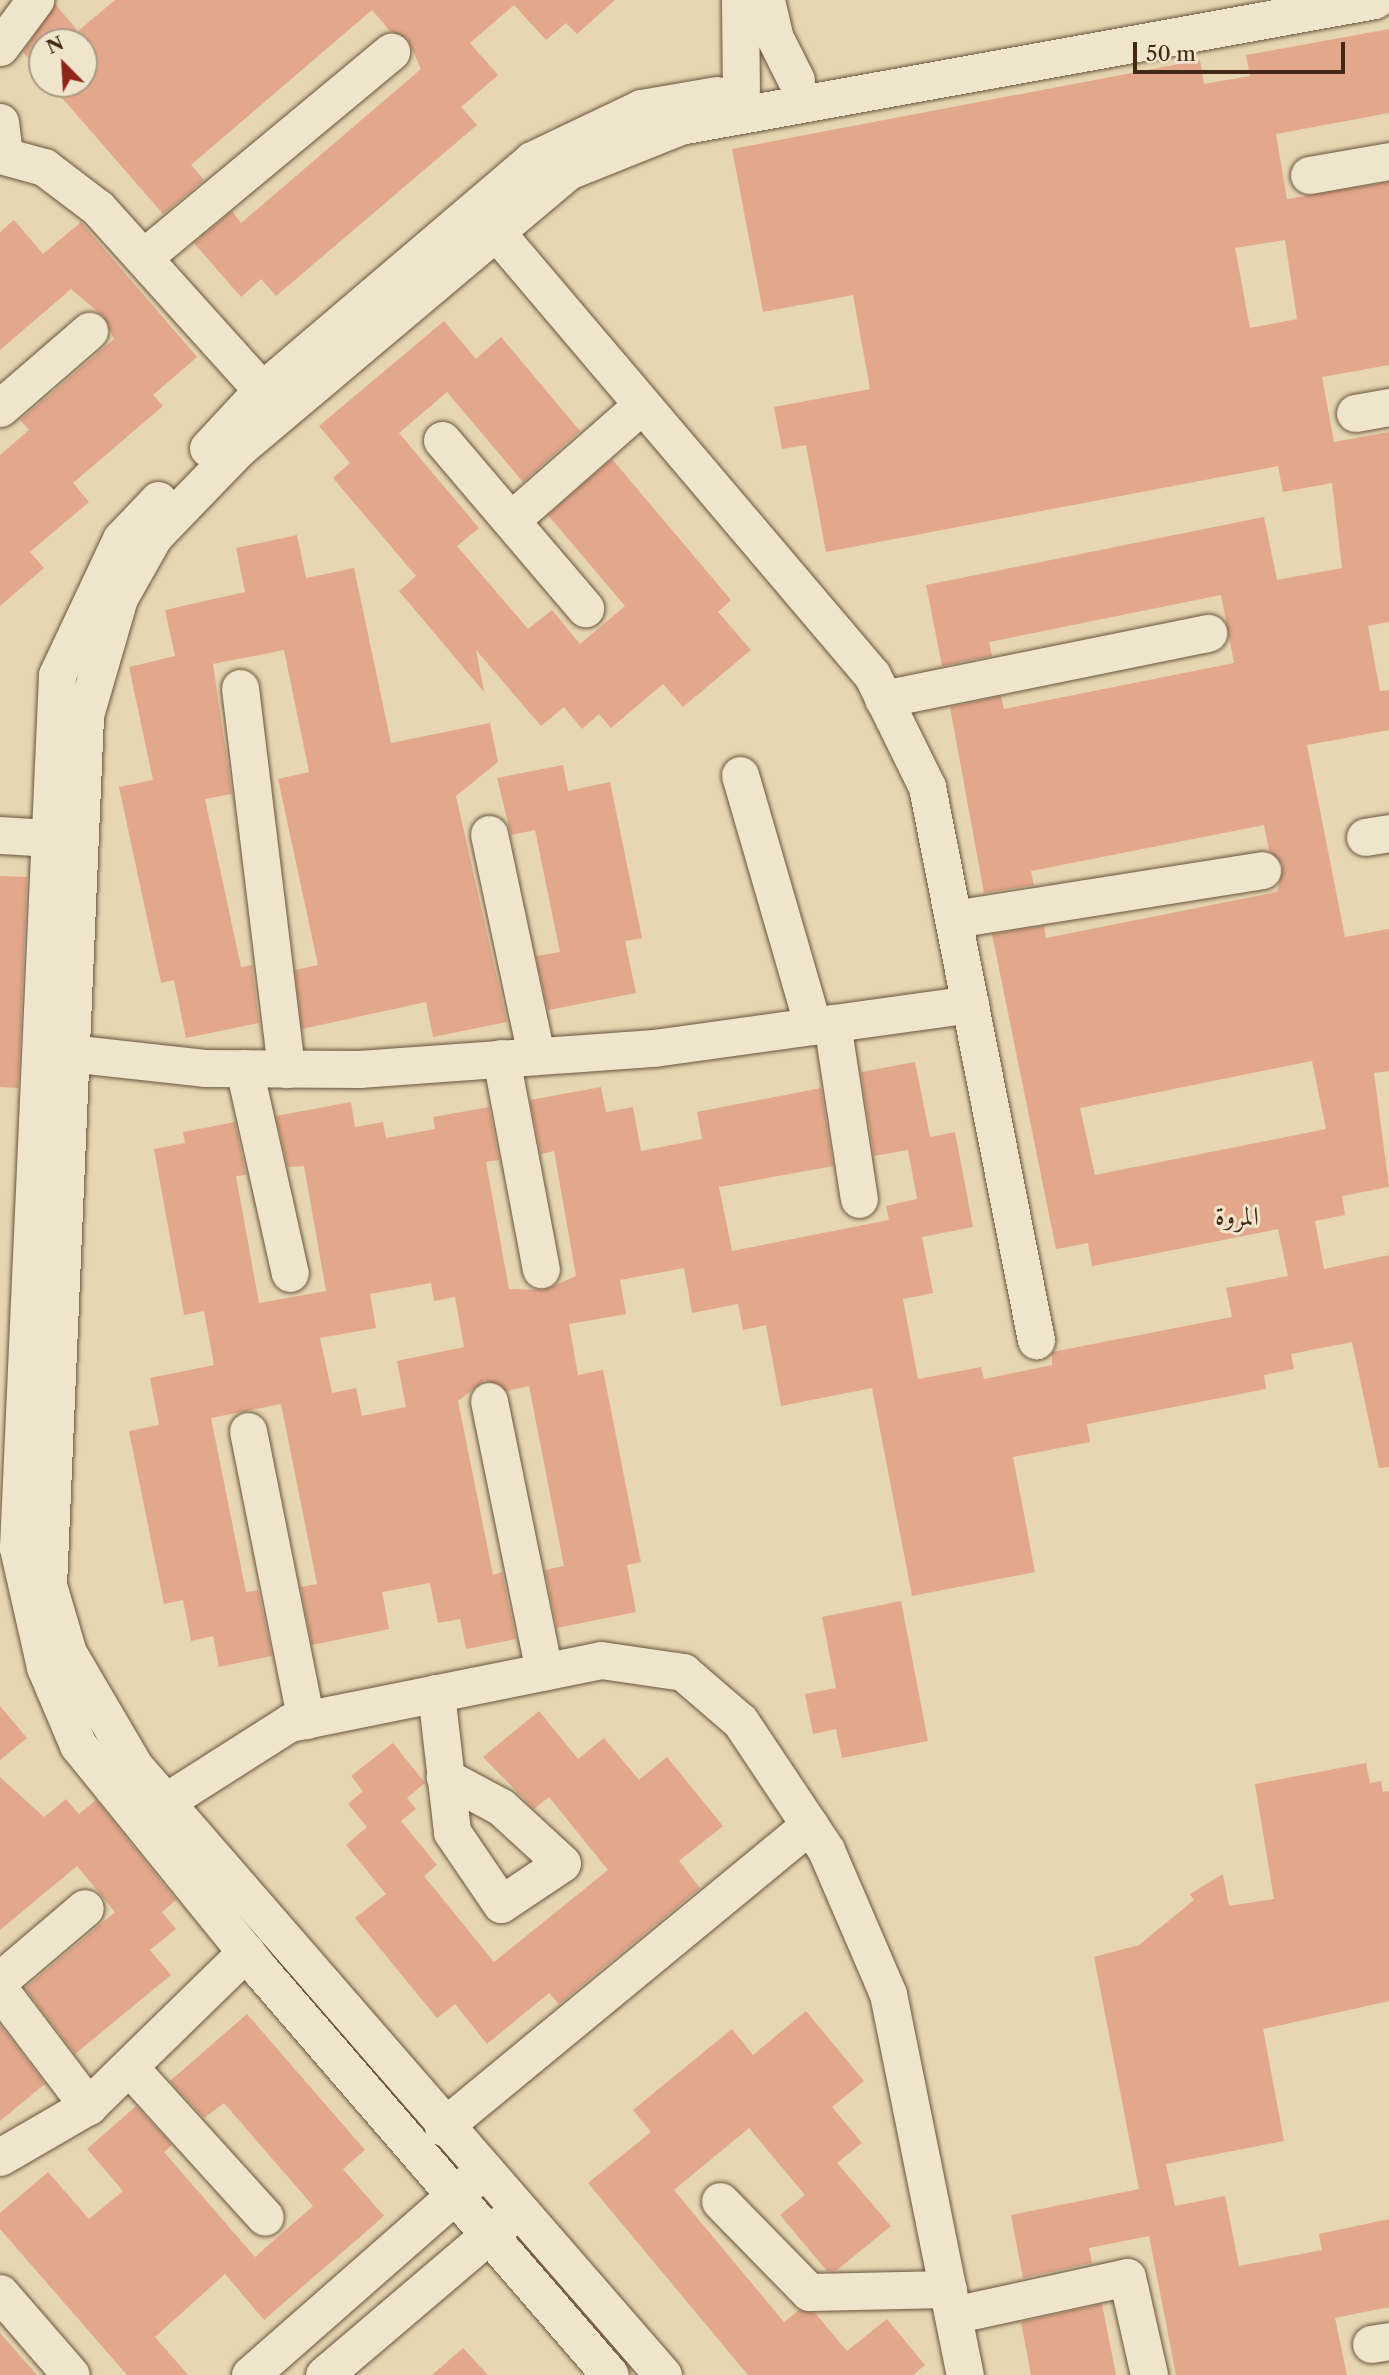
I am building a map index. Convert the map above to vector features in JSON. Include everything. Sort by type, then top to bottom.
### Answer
[{"type":"street","points":[[0,47],[35,0]]},
{"type":"street","points":[[740,0],[741,90]]},
{"type":"street","points":[[766,0],[774,36],[796,80]]},
{"type":"street","points":[[610,2375],[487,2236],[246,1952],[78,1745],[45,1667],[18,1548],[57,675],[121,539],[262,390],[532,160],[641,108],[1241,0]]},
{"type":"street","points":[[663,2375],[516,2212],[135,1767],[68,1653],[48,1585],[85,715],[119,598],[154,536],[238,449],[568,171],[680,126],[1375,0]]},
{"type":"street","points":[[145,256],[391,52]]},
{"type":"street","points":[[1,144],[44,167],[98,208],[145,256],[262,390]]},
{"type":"street","points":[[1309,175],[1389,161]]},
{"type":"street","points":[[496,232],[872,676],[927,787],[1036,1340]]},
{"type":"street","points":[[0,408],[89,331]]},
{"type":"street","points":[[511,520],[642,405]]},
{"type":"street","points":[[442,440],[585,608]]},
{"type":"street","points":[[883,699],[1208,633]]},
{"type":"street","points":[[240,688],[286,1069]]},
{"type":"street","points":[[740,775],[822,1024],[859,1199]]},
{"type":"street","points":[[489,834],[519,1057],[541,1269]]},
{"type":"street","points":[[0,835],[51,838]]},
{"type":"street","points":[[954,919],[1262,870]]},
{"type":"street","points":[[69,1054],[286,1069],[519,1057],[822,1024],[970,1004]]},
{"type":"street","points":[[244,1068],[290,1273]]},
{"type":"street","points":[[489,1401],[544,1671]]},
{"type":"street","points":[[248,1431],[306,1720]]},
{"type":"street","points":[[165,1802],[289,1723],[601,1660],[683,1672],[740,1721],[809,1825],[888,1994],[965,2375]]},
{"type":"street","points":[[436,1693],[445,1777]]},
{"type":"street","points":[[443,2127],[809,1825]]},
{"type":"street","points":[[0,1980],[85,1908]]},
{"type":"street","points":[[0,2157],[89,2106],[246,1952]]},
{"type":"street","points":[[0,1990],[89,2106]]},
{"type":"street","points":[[129,2067],[265,2217]]},
{"type":"street","points":[[250,2375],[482,2172]]},
{"type":"street","points":[[720,2201],[809,2292],[951,2302],[1127,2277],[1149,2375]]},
{"type":"street","points":[[324,2375],[516,2212]]},
{"type":"street","points":[[0,2293],[71,2375]]},
{"type":"building","points":[[115,0],[615,0],[577,34],[566,23],[546,40],[514,5],[470,43],[498,75],[461,107],[477,125],[276,296],[261,279],[241,297],[194,243],[232,211],[241,223],[421,69],[407,38],[390,31],[372,10],[191,165],[204,180],[163,214],[62,98],[98,98],[98,28],[82,28]]},
{"type":"building","points":[[55,4],[75,28],[39,28]]},
{"type":"building","points":[[1389,29],[1389,113],[1276,134],[1287,199],[1389,182],[1389,365],[1322,377],[1334,442],[1389,432],[1389,622],[1368,626],[1380,691],[1389,690],[1389,730],[1307,745],[1345,937],[1389,929],[1389,1071],[1374,1073],[1389,1187],[1342,1196],[1345,1215],[1315,1221],[1324,1269],[1389,1255],[1389,1467],[1379,1468],[1352,1342],[1291,1354],[1294,1369],[1264,1375],[1266,1389],[1087,1424],[1090,1442],[1013,1457],[1035,1572],[912,1596],[872,1388],[781,1406],[766,1325],[743,1330],[738,1304],[692,1313],[684,1268],[620,1280],[626,1314],[569,1324],[578,1375],[603,1370],[641,1562],[627,1565],[636,1612],[557,1628],[545,1570],[564,1566],[529,1386],[507,1391],[485,1380],[458,1401],[493,1575],[502,1572],[516,1639],[466,1649],[460,1619],[438,1623],[430,1583],[382,1592],[389,1629],[312,1645],[301,1587],[317,1584],[281,1404],[211,1418],[246,1592],[258,1590],[272,1656],[219,1667],[213,1636],[191,1641],[183,1600],[164,1604],[129,1431],[159,1425],[150,1378],[214,1365],[204,1311],[184,1315],[154,1149],[185,1143],[183,1132],[235,1122],[246,1175],[236,1176],[259,1303],[326,1291],[304,1166],[288,1167],[276,1116],[351,1102],[355,1127],[383,1122],[386,1138],[435,1129],[433,1117],[489,1107],[499,1160],[486,1162],[509,1289],[544,1290],[576,1276],[554,1151],[541,1154],[530,1100],[601,1087],[606,1112],[633,1107],[641,1151],[702,1139],[697,1112],[821,1088],[833,1166],[719,1187],[732,1251],[889,1220],[886,1206],[917,1199],[908,1150],[874,1156],[861,1072],[915,1062],[930,1137],[955,1132],[973,1227],[922,1237],[933,1293],[903,1299],[918,1379],[981,1367],[984,1379],[1052,1365],[1052,1352],[1232,1317],[1226,1288],[1288,1276],[1278,1229],[1092,1266],[1088,1243],[1056,1249],[992,934],[1044,926],[1046,938],[1277,892],[1283,866],[1269,850],[1264,825],[1031,871],[1034,885],[984,893],[950,707],[1001,696],[1004,709],[1234,663],[1221,595],[989,642],[992,656],[942,666],[926,585],[1264,517],[1277,580],[1342,568],[1332,483],[1283,492],[1278,466],[826,552],[806,445],[782,449],[774,407],[870,389],[853,295],[763,312],[732,149],[1200,60],[1204,84],[1250,76],[1246,55]],"holes":[[[1285,240],[1297,319],[1250,328],[1235,248]],[[1312,1061],[1326,1129],[1095,1175],[1080,1108]],[[431,1283],[434,1301],[455,1297],[464,1347],[397,1361],[406,1407],[362,1416],[356,1388],[332,1393],[320,1338],[376,1328],[370,1294]]]},
{"type":"building","points":[[28,44],[28,58],[23,52]]},
{"type":"building","points":[[14,220],[43,254],[81,222],[197,357],[153,395],[163,406],[73,483],[89,502],[30,552],[44,568],[0,606],[0,455],[29,430],[20,420],[114,339],[104,317],[71,289],[0,350],[0,232]]},
{"type":"building","points":[[444,321],[476,359],[501,337],[580,431],[523,482],[447,392],[399,433],[479,528],[457,546],[528,629],[552,610],[580,644],[625,606],[548,515],[612,459],[731,600],[718,612],[751,650],[683,707],[663,684],[611,728],[599,714],[582,729],[564,707],[541,726],[476,650],[484,692],[399,591],[416,576],[333,478],[350,463],[319,426]]},
{"type":"building","points":[[297,535],[306,578],[354,568],[391,743],[490,723],[498,762],[456,796],[507,1022],[433,1037],[426,1002],[302,1029],[295,970],[318,965],[278,779],[309,772],[284,650],[213,664],[232,794],[205,799],[241,967],[252,965],[259,1023],[186,1038],[174,980],[161,983],[119,787],[153,780],[129,667],[175,656],[165,610],[245,592],[236,548]]},
{"type":"building","points":[[563,765],[568,791],[610,782],[642,938],[625,941],[636,993],[548,1010],[536,956],[560,952],[535,830],[511,835],[497,778]]},
{"type":"building","points":[[0,876],[27,877],[18,1088],[0,1087]]},
{"type":"building","points":[[901,1601],[928,1741],[842,1758],[836,1729],[813,1734],[805,1694],[836,1688],[822,1617]]},
{"type":"building","points":[[0,1706],[27,1738],[0,1760]]},
{"type":"building","points":[[539,1711],[578,1759],[604,1738],[639,1780],[667,1757],[723,1826],[679,1861],[700,1888],[559,2004],[549,1993],[487,2044],[455,2004],[437,2018],[355,1918],[386,1894],[346,1845],[367,1827],[348,1804],[363,1791],[351,1776],[393,1743],[425,1783],[407,1798],[416,1809],[401,1821],[437,1865],[424,1876],[494,1962],[608,1870],[549,1797],[534,1809],[483,1757]]},
{"type":"building","points":[[1366,1763],[1370,1783],[1381,1781],[1383,1792],[1389,1791],[1389,2001],[1263,2029],[1284,2141],[1166,2164],[1175,2206],[1225,2196],[1239,2266],[1322,2250],[1319,2234],[1389,2219],[1389,2307],[1335,2318],[1347,2375],[1176,2375],[1149,2236],[1089,2248],[1092,2263],[1023,2278],[1011,2215],[1139,2189],[1094,1957],[1139,1945],[1194,1900],[1190,1894],[1223,1874],[1229,1906],[1274,1899],[1255,1784]]},
{"type":"building","points":[[0,1777],[44,1817],[66,1799],[79,1814],[96,1800],[176,1900],[162,1912],[176,1929],[150,1950],[171,1975],[75,2054],[25,1988],[115,1912],[77,1866],[0,1930]]},
{"type":"building","points":[[806,2011],[864,2081],[832,2107],[862,2143],[837,2163],[891,2226],[837,2270],[827,2271],[780,2215],[805,2195],[749,2128],[674,2190],[784,2322],[799,2310],[815,2313],[847,2351],[887,2319],[925,2365],[913,2375],[748,2375],[588,2183],[651,2132],[633,2110],[732,2029],[753,2055]]},
{"type":"building","points":[[247,2014],[365,2150],[343,2169],[384,2216],[264,2320],[225,2274],[155,2337],[188,2375],[127,2375],[0,2229],[0,2213],[48,2172],[89,2219],[123,2191],[87,2149],[136,2106],[172,2145],[164,2152],[255,2257],[313,2206],[224,2103],[204,2118],[170,2081]]},
{"type":"building","points":[[0,2025],[45,2084],[0,2121]]},
{"type":"building","points":[[1102,2304],[1116,2375],[1031,2375],[1021,2322]]},
{"type":"building","points":[[0,2333],[37,2375],[0,2375]]},
{"type":"building","points":[[463,2348],[488,2375],[432,2375]]},
{"type":"district","name":"المروة","points":[[1237,1217]]}]
